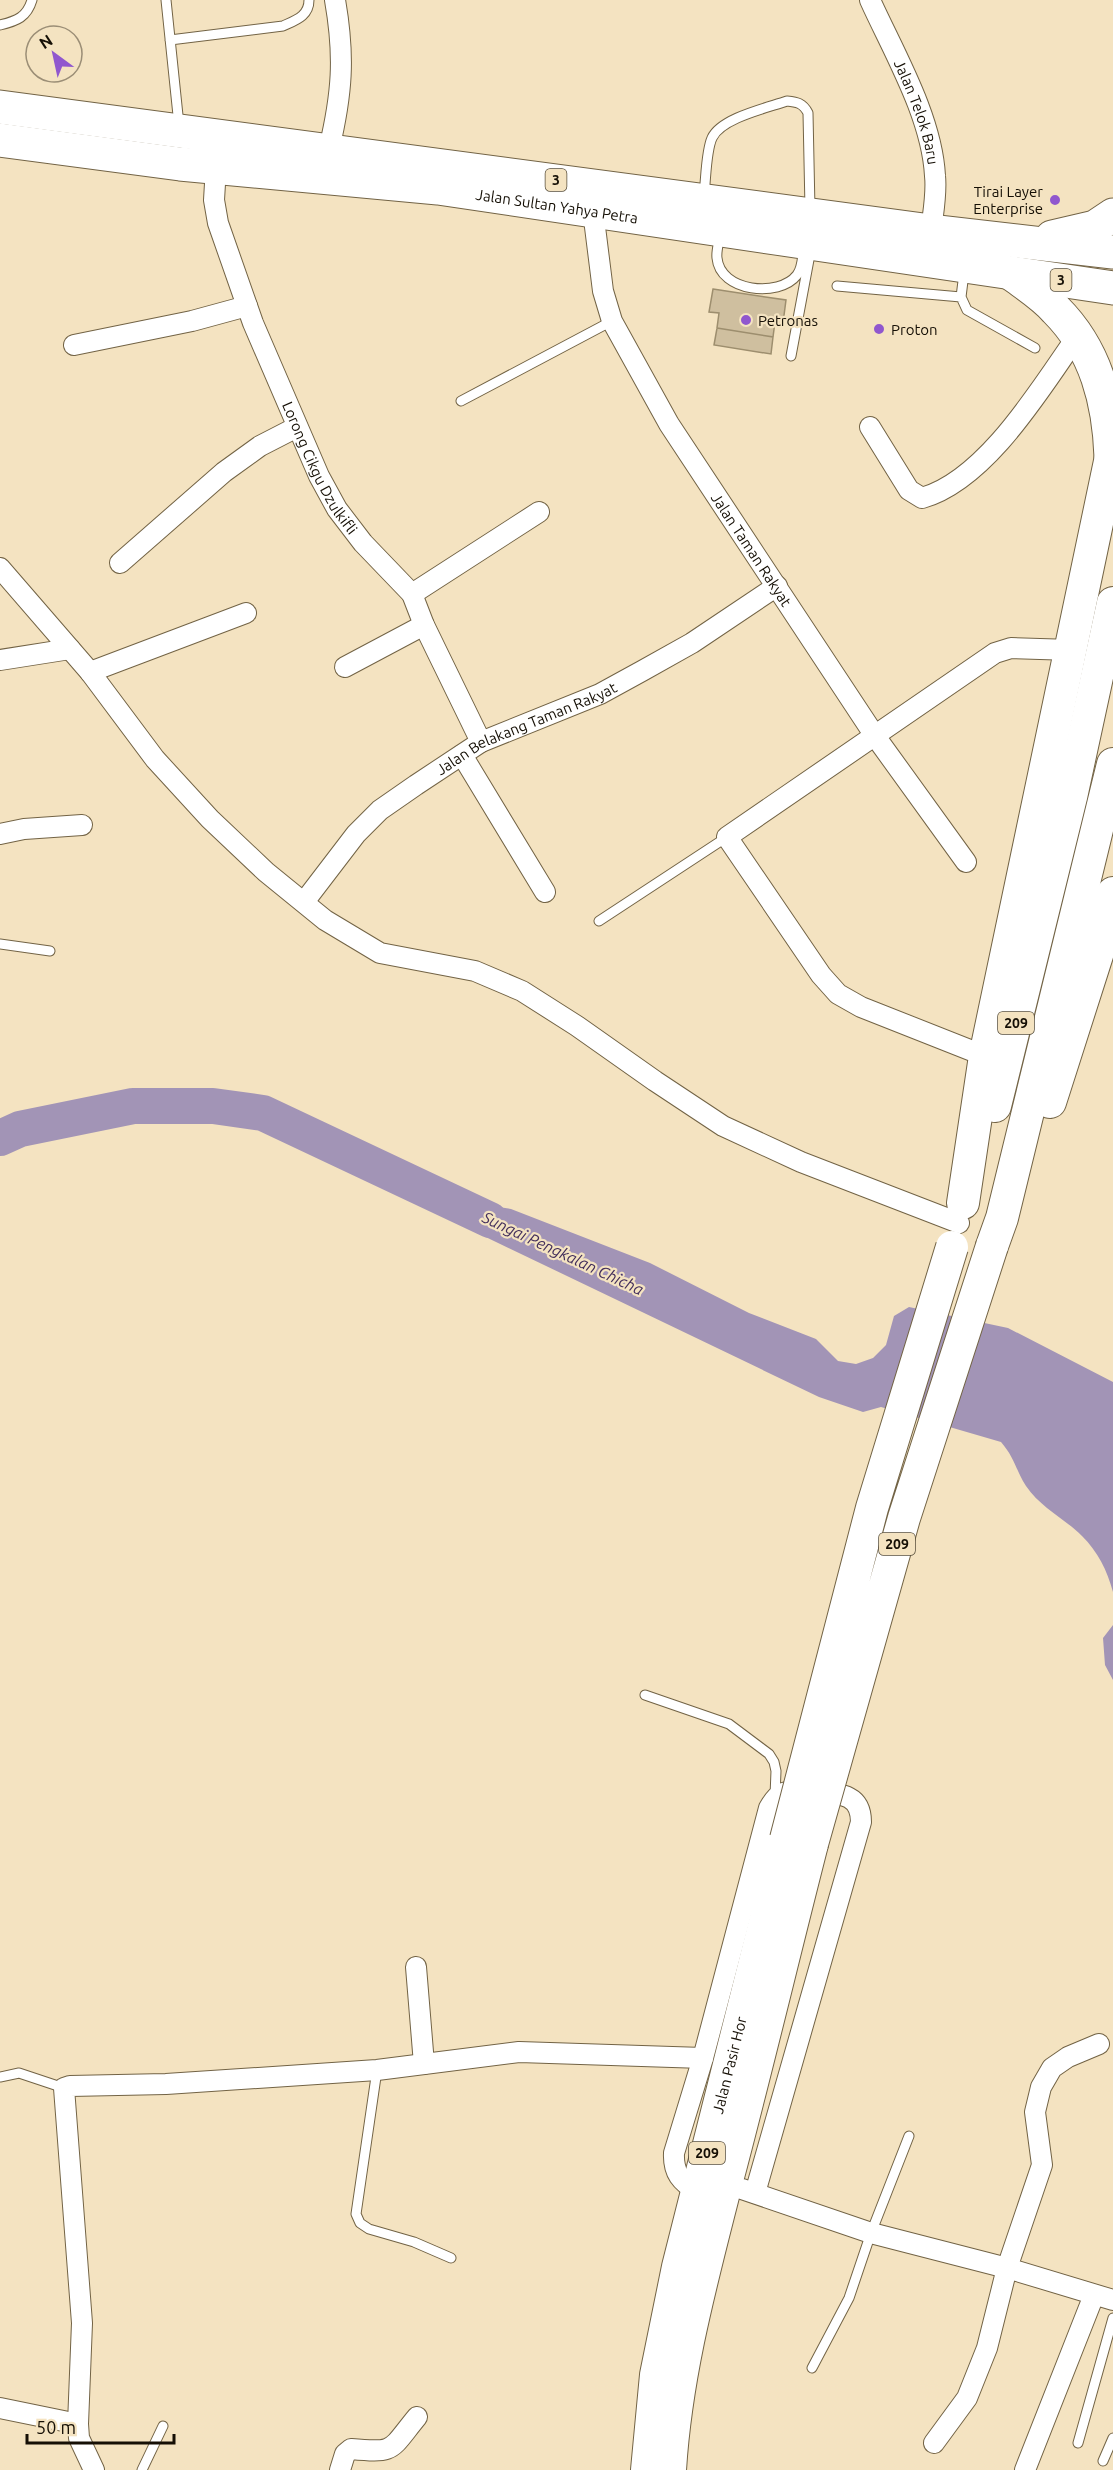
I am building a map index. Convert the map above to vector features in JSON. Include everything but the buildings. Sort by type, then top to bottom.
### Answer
[{"type":"highway","name":"Jalan Sultan Yahya Petra","points":[[0,106],[704,200],[963,282],[1010,273],[1113,288]]},
{"type":"highway","points":[[172,129],[154,136],[155,147],[180,164]]},
{"type":"highway","name":"Jalan Sultan Yahya Petra","points":[[0,140],[180,164],[438,188],[721,230],[809,233],[931,231],[1113,252]]},
{"type":"highway","points":[[1020,241],[1085,230],[1095,227],[1113,215]]},
{"type":"highway","points":[[1010,273],[1056,309],[1078,335],[1094,366],[1104,397],[1110,425],[1112,452]]},
{"type":"main road","points":[[958,1224],[985,1056],[1112,452]]},
{"type":"main road","name":"209","points":[[799,1842],[872,1508],[999,1094],[1071,797],[1113,603]]},
{"type":"main road","name":"209","points":[[799,1842],[997,1232],[1104,808],[1113,764]]},
{"type":"main road","points":[[997,1232],[1047,1112],[1106,958],[1113,893]]},
{"type":"main road","name":"Jalan Pasir Hor","points":[[670,2470],[674,2417],[680,2380],[703,2274],[726,2190],[799,1842]]},
{"type":"main road","name":"Jalan Pasir Hor","points":[[647,2470],[656,2375],[678,2267],[726,2190]]},
{"type":"street","points":[[329,149],[339,103],[342,73],[335,0]]},
{"type":"street","name":"Jalan Telok Baru","points":[[870,0],[914,99],[932,152],[936,177],[931,231]]},
{"type":"street","name":"Lorong Cikgu Dzulkifli","points":[[216,167],[214,200],[218,223],[247,306],[297,427],[337,509],[363,543],[412,594],[424,625],[481,742]]},
{"type":"street","name":"Jalan Taman Rakyat","points":[[593,211],[603,291],[612,321],[669,424],[874,736],[966,862]]},
{"type":"street","points":[[74,345],[192,321],[247,306]]},
{"type":"street","points":[[870,427],[909,490],[922,498],[935,495],[967,472],[1009,433],[1078,335]]},
{"type":"street","points":[[120,563],[224,472],[260,446],[297,427]]},
{"type":"street","points":[[412,594],[539,512]]},
{"type":"street","points":[[0,568],[90,672],[156,759],[210,819],[266,872],[325,920],[380,953],[475,971],[522,991],[578,1026],[655,1082],[723,1126],[801,1162],[958,1224]]},
{"type":"street","name":"Jalan Belakang Taman Rakyat","points":[[304,902],[356,834],[380,810],[481,742],[600,694],[692,643],[777,586]]},
{"type":"street","points":[[90,672],[246,613]]},
{"type":"street","points":[[345,667],[424,625]]},
{"type":"street","points":[[985,1056],[861,1007],[838,994],[821,975],[727,837],[995,654],[1011,648],[1071,650]]},
{"type":"street","points":[[0,660],[70,649]]},
{"type":"street","points":[[462,755],[545,892]]},
{"type":"street","points":[[0,834],[24,829],[82,825]]},
{"type":"street","points":[[726,2190],[861,1822],[861,1811],[844,1794],[794,1791],[783,1793],[769,1808],[703,2058],[674,2153],[674,2165],[683,2183],[726,2190],[871,2233],[1007,2268],[1103,2298],[1025,2470]]},
{"type":"street","points":[[416,1967],[424,2064]]},
{"type":"street","points":[[934,2443],[967,2398],[987,2348],[1007,2268],[1042,2164],[1042,2149],[1036,2130],[1035,2112],[1041,2087],[1052,2068],[1068,2057],[1099,2044]]},
{"type":"street","points":[[94,2470],[79,2438],[82,2322],[64,2088],[166,2084],[377,2070],[519,2052],[703,2058]]},
{"type":"street","points":[[0,2408],[78,2424]]},
{"type":"street","points":[[340,2470],[345,2454],[351,2449],[381,2451],[390,2449],[417,2416]]},
{"type":"lane","points":[[0,25],[16,21],[28,12],[32,0]]},
{"type":"lane","points":[[166,0],[170,40],[172,129]]},
{"type":"lane","points":[[170,40],[284,26],[300,19],[309,8],[309,0]]},
{"type":"lane","points":[[704,200],[711,138],[718,128],[728,122],[787,101],[797,102],[804,106],[808,113],[809,233],[791,356]]},
{"type":"lane","points":[[721,230],[717,258],[724,273],[736,285],[772,289],[789,283],[801,268],[809,233]]},
{"type":"lane","points":[[837,286],[963,282],[967,310],[1035,348]]},
{"type":"lane","points":[[461,401],[612,321]]},
{"type":"lane","points":[[599,921],[727,837]]},
{"type":"lane","points":[[0,944],[50,951]]},
{"type":"lane","points":[[645,1695],[729,1724],[769,1754],[776,1772],[775,1799]]},
{"type":"lane","points":[[377,2070],[356,2214],[360,2223],[369,2229],[414,2242],[451,2258]]},
{"type":"lane","points":[[0,2077],[19,2073],[64,2088]]},
{"type":"lane","points":[[812,2368],[849,2298],[871,2233],[909,2136]]},
{"type":"lane","points":[[1078,2443],[1113,2318]]},
{"type":"lane","points":[[142,2470],[164,2426]]},
{"type":"lane","points":[[1103,2461],[1113,2438]]},
{"type":"water","points":[[440,1198],[511,1209],[650,1263],[749,1313],[816,1339],[838,1361],[856,1364],[873,1358],[886,1345],[894,1316],[909,1307],[1008,1328],[1113,1382],[1113,1592],[1105,1569],[1093,1548],[1032,1494],[1001,1442],[881,1407],[863,1412],[819,1397],[467,1228]]},
{"type":"water","points":[[1113,1625],[1113,1680],[1105,1665],[1103,1638]]},
{"type":"waterway","name":"Sungai Pengkalan Chicha","points":[[0,1138],[20,1129],[133,1106],[213,1106],[263,1113],[490,1220]]},
{"type":"place","name":"Tirai Layer Enterprise","points":[[1055,200]]},
{"type":"place","name":"Petronas","points":[[746,320]]},
{"type":"place","name":"Proton","points":[[879,329]]}]
